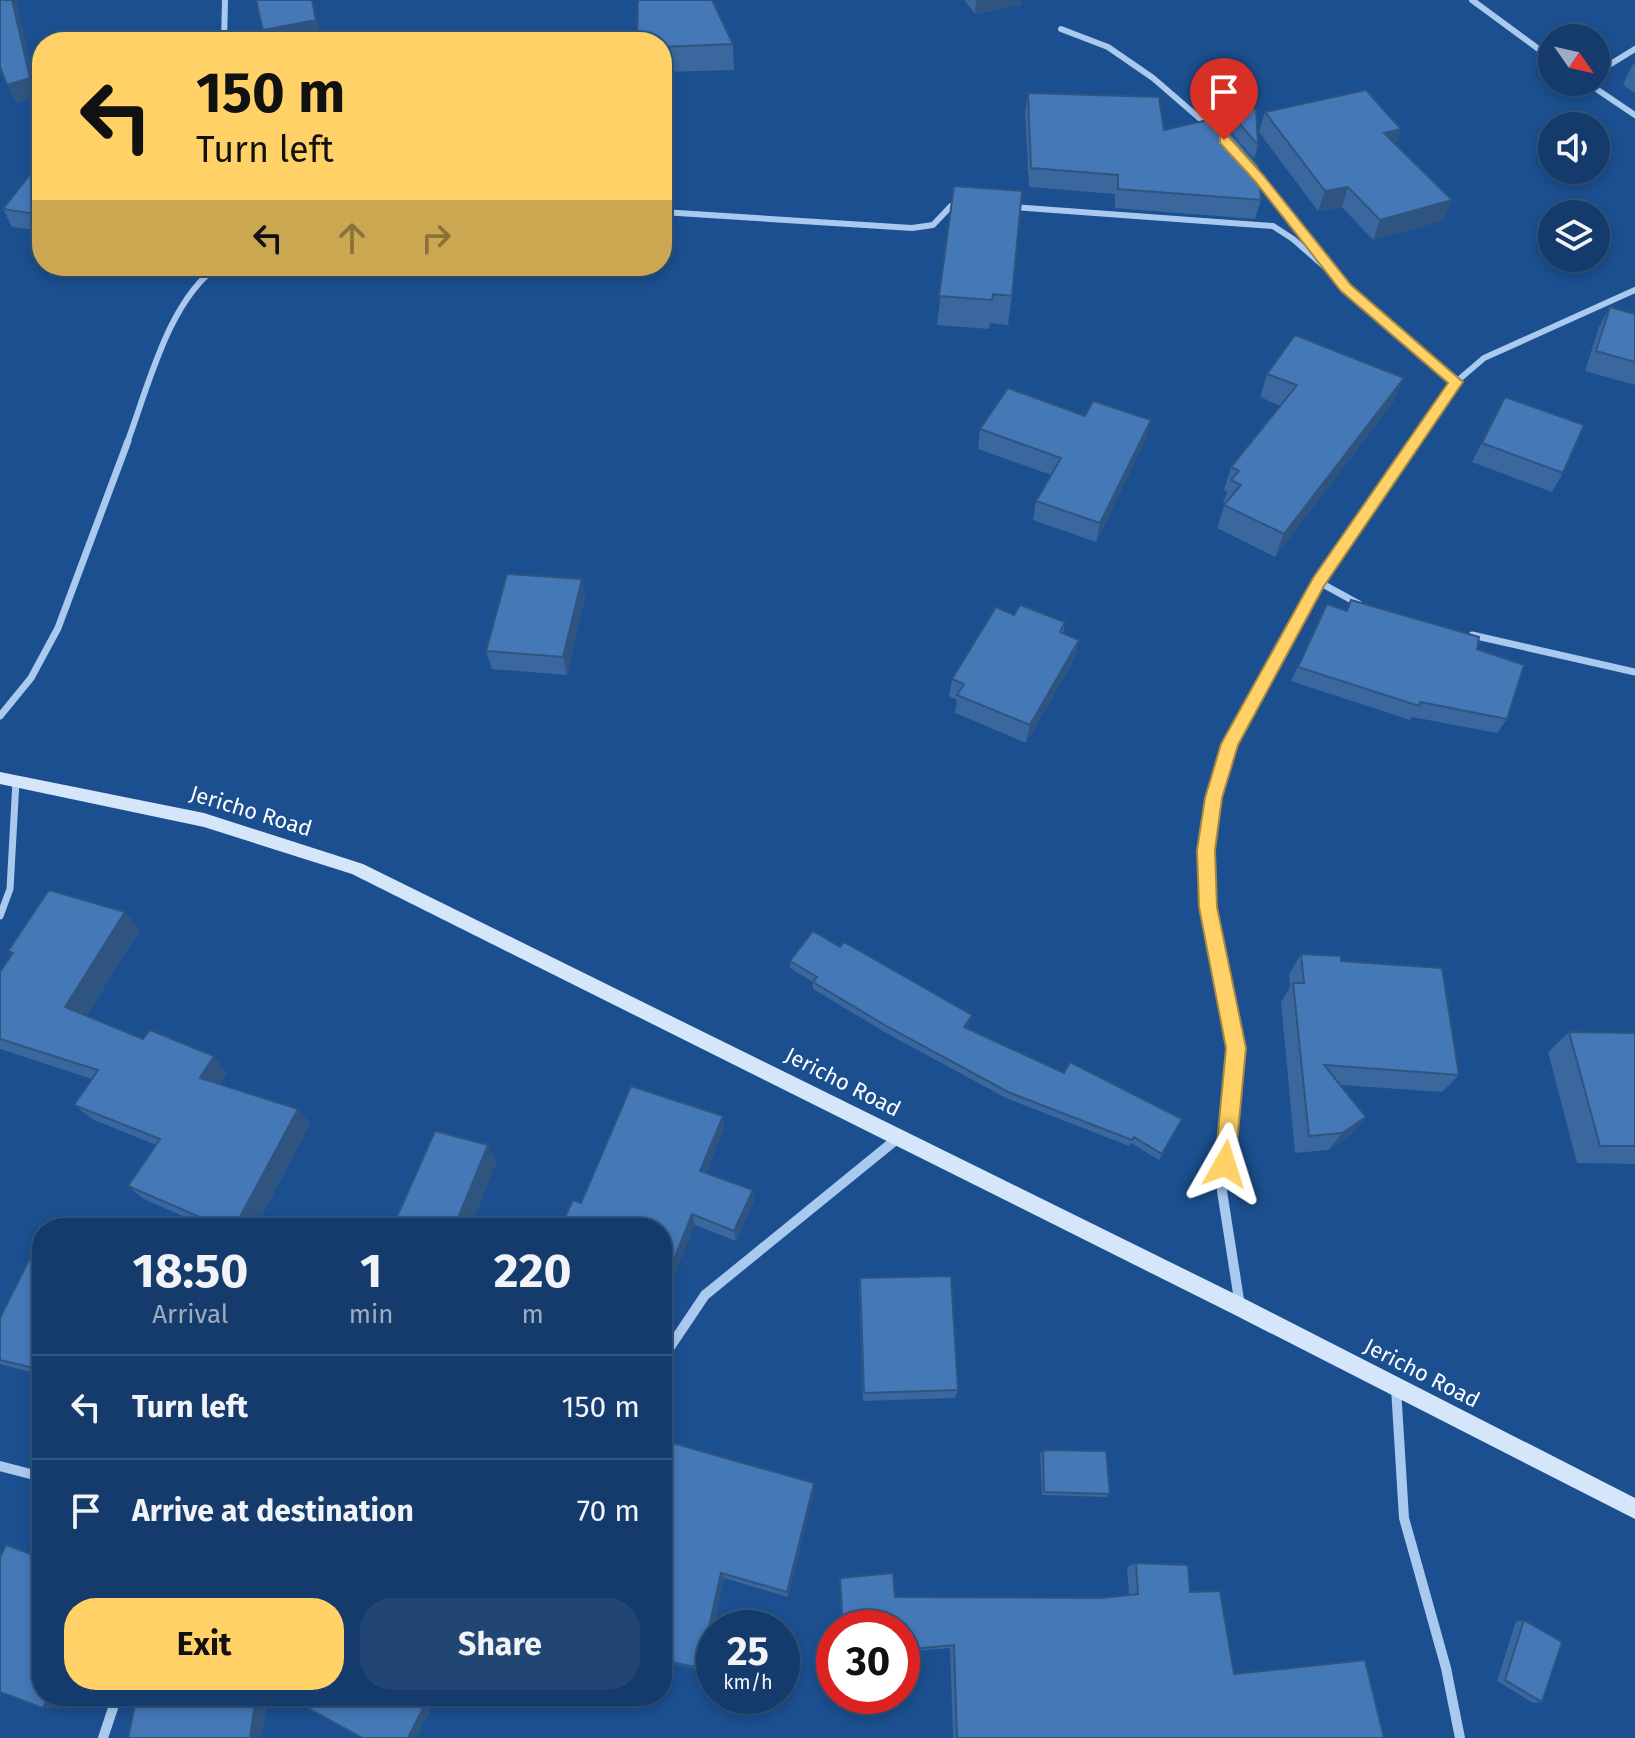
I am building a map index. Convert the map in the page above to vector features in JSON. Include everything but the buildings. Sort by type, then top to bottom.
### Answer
[{"type":"street","points":[[224,32],[225,0]]},
{"type":"street","points":[[1472,0],[1538,49]]},
{"type":"street","points":[[1061,29],[1108,47],[1153,78],[1224,140]]},
{"type":"street","points":[[1610,64],[1635,49]]},
{"type":"street","points":[[1607,96],[1635,115]]},
{"type":"street","points":[[1250,168],[1346,288]]},
{"type":"street","points":[[672,213],[912,228],[933,225],[951,206],[967,209]]},
{"type":"street","points":[[1005,208],[1031,207],[1273,226],[1293,239],[1456,382]]},
{"type":"street","points":[[0,716],[31,678],[58,628],[172,323],[204,276]]},
{"type":"street","points":[[1240,1307],[1222,1191],[1236,1048],[1208,907],[1206,850],[1213,798],[1229,744],[1319,582],[1456,382],[1484,358],[1635,290]]},
{"type":"street","points":[[1319,582],[1375,613]]},
{"type":"street","points":[[1463,633],[1635,672]]},
{"type":"street","points":[[0,916],[10,889],[8,779]]},
{"type":"street","name":"Jericho Road","points":[[8,779],[204,820],[357,869],[1240,1307],[1635,1509]]},
{"type":"street","points":[[672,1344],[705,1295],[899,1137]]},
{"type":"street","points":[[1396,1387],[1404,1518],[1446,1668],[1460,1738]]},
{"type":"street","points":[[0,1466],[32,1474]]},
{"type":"street","points":[[103,1738],[114,1706]]},
{"type":"route","points":[[1224,140],[1258,177],[1346,288],[1456,382],[1319,582],[1229,744],[1213,798],[1206,850],[1208,907],[1236,1048],[1225,1164]]}]
